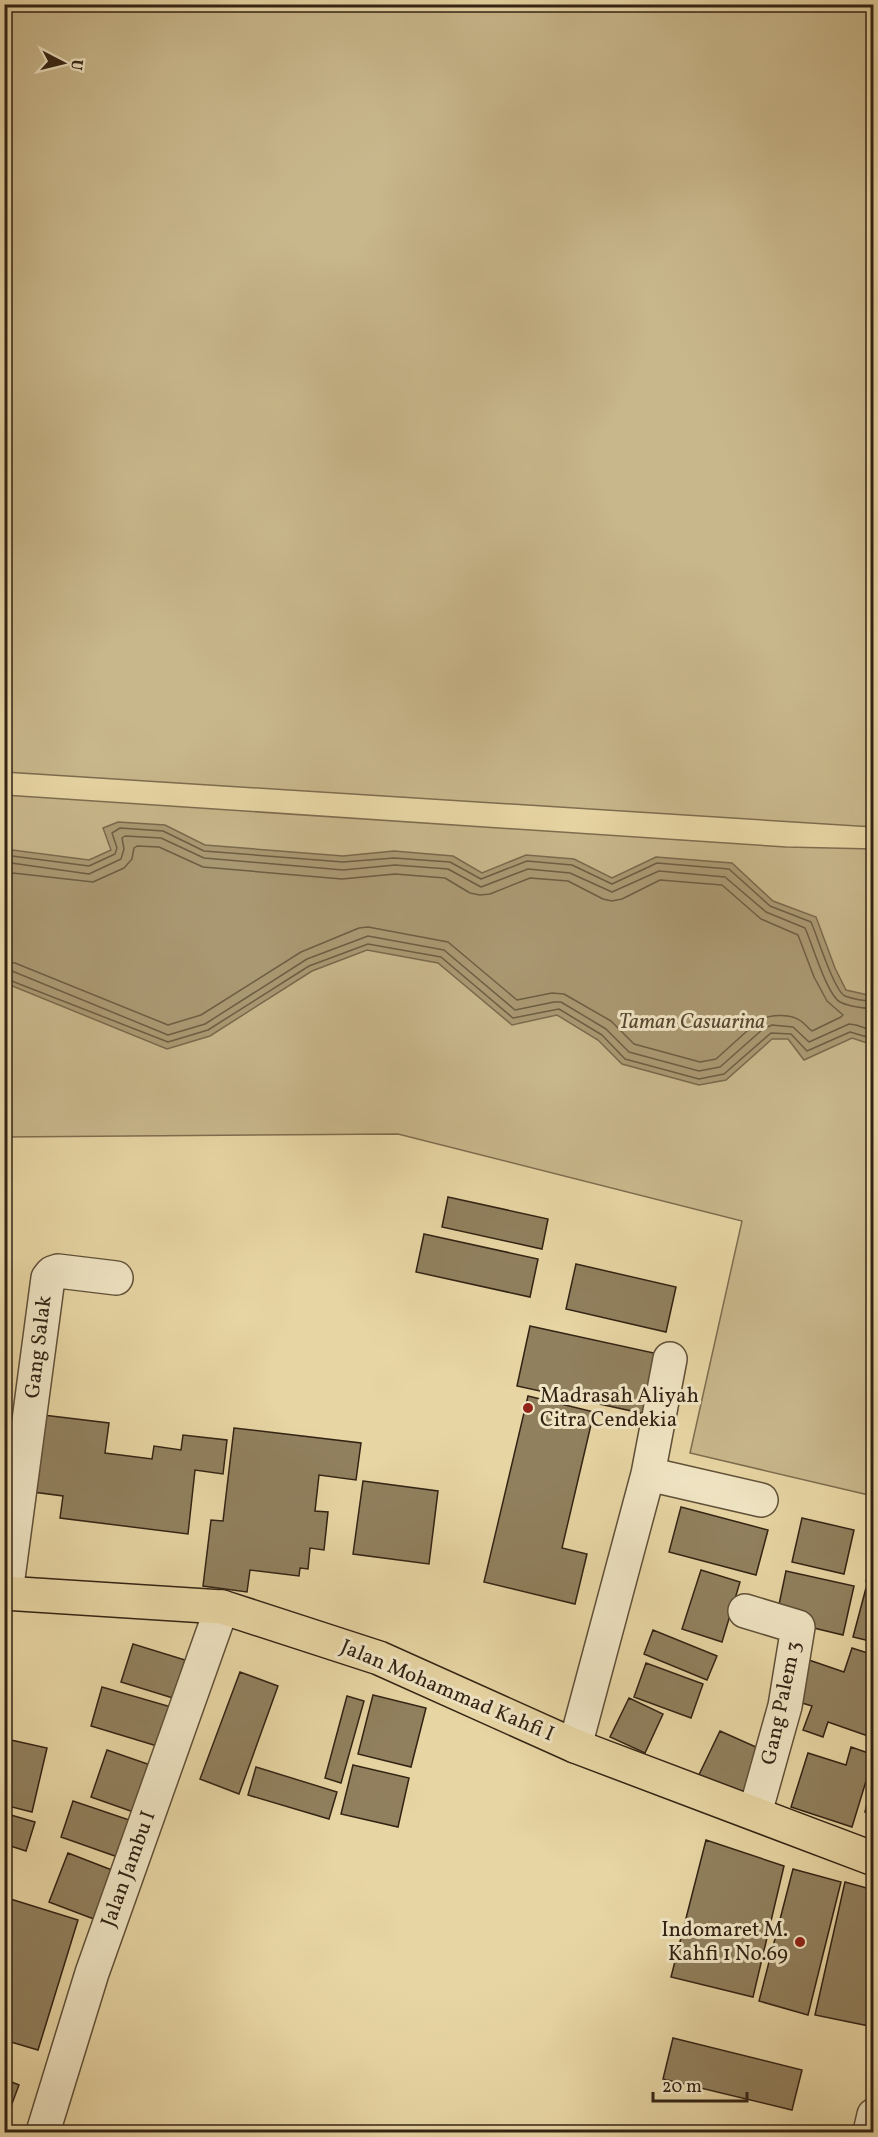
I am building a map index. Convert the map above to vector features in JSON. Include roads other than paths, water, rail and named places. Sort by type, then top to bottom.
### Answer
[{"type":"main road","name":"Jalan Mohammad Kahfi I","points":[[5,1593],[222,1607],[379,1658],[575,1746],[757,1805],[873,1859]]},
{"type":"street","name":"Gang Salak","points":[[5,1593],[48,1278],[52,1273],[58,1271],[116,1278]]},
{"type":"street","points":[[575,1746],[648,1474],[670,1359]]},
{"type":"street","points":[[648,1474],[761,1500]]},
{"type":"street","name":"Jalan Jambu I","points":[[43,2133],[92,1973],[222,1607]]},
{"type":"street","name":"Gang Palem 3","points":[[746,1611],[798,1627],[785,1706],[757,1805]]},
{"type":"street","points":[[870,2133],[873,2115]]},
{"type":"water","points":[[118,822],[165,825],[205,845],[343,856],[394,851],[453,856],[482,873],[526,855],[574,859],[612,878],[656,857],[732,863],[773,901],[816,917],[835,968],[846,990],[873,996],[873,1045],[852,1038],[804,1060],[788,1039],[772,1039],[726,1080],[699,1085],[622,1064],[598,1040],[557,1015],[512,1025],[438,963],[367,950],[312,971],[210,1036],[167,1049],[5,983],[5,849],[89,860],[111,850],[103,828]]},
{"type":"place","name":"Madrasah Aliyah Citra Cendekia","points":[[528,1408]]},
{"type":"place","name":"Indomaret M. Kahfi 1 No.69","points":[[800,1942]]},
{"type":"park label","name":"Taman Casuarina","points":[[692,1022]]}]
